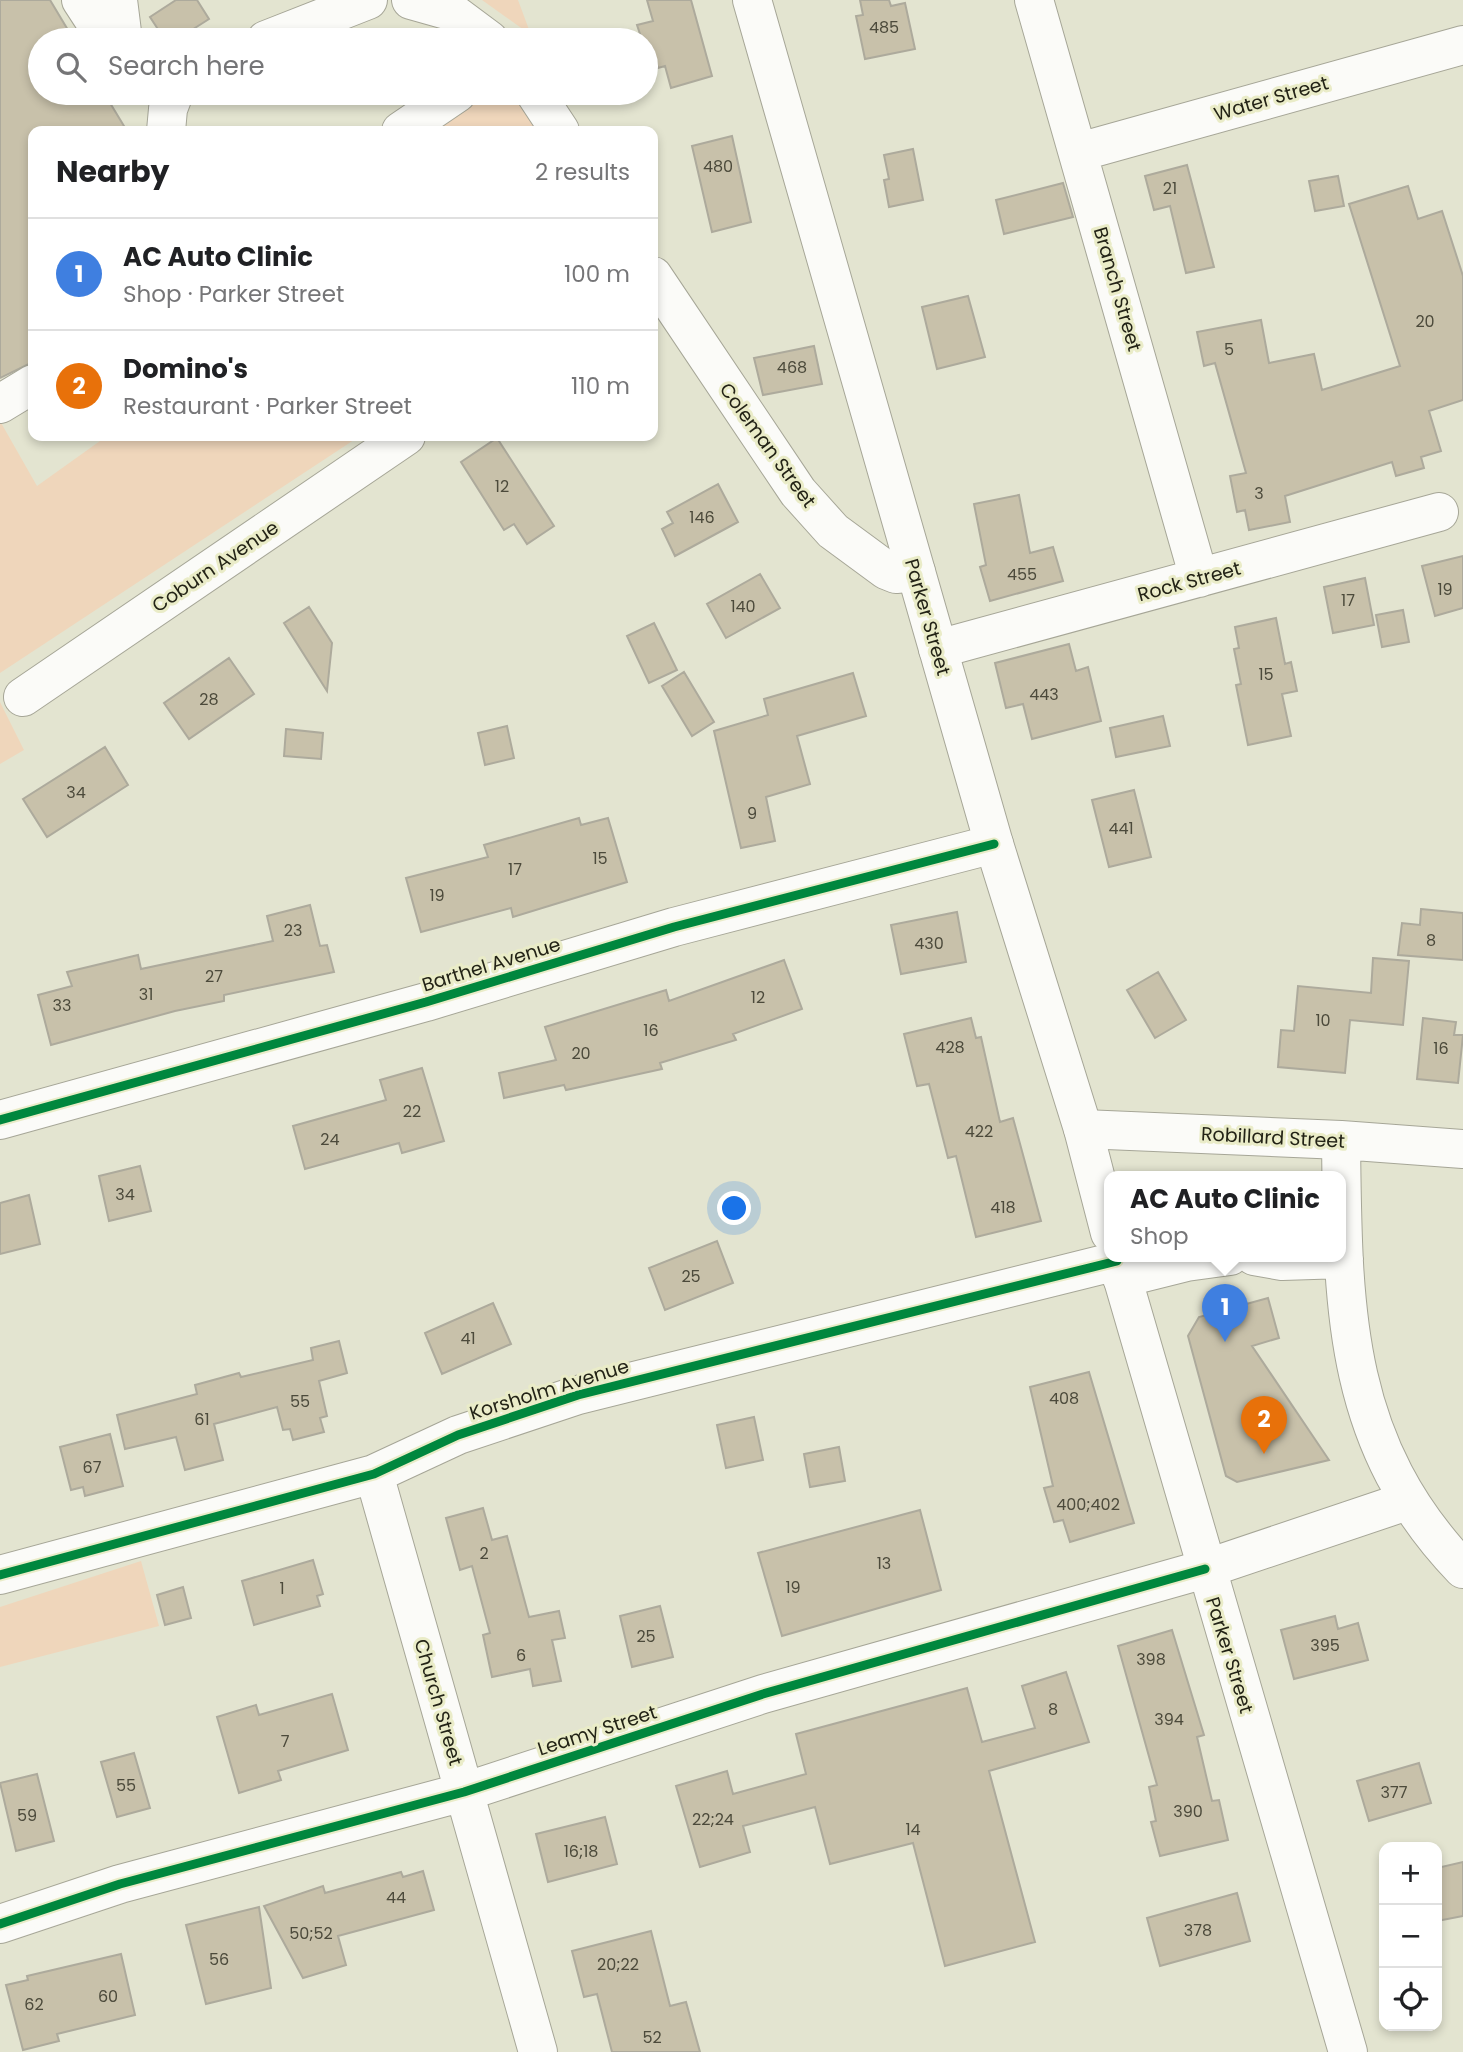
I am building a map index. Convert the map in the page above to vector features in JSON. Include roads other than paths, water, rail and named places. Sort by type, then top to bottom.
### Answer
[{"type":"street","points":[[80,0],[99,28]]},
{"type":"street","points":[[118,0],[122,28]]},
{"type":"street","points":[[297,28],[368,0]]},
{"type":"street","points":[[411,0],[450,11],[473,28]]},
{"type":"street","name":"Parker Street","points":[[752,0],[994,844],[1083,1129],[1104,1210]]},
{"type":"street","name":"Branch Street","points":[[1034,0],[1199,578]]},
{"type":"street","name":"Water Street","points":[[1079,152],[1463,45]]},
{"type":"street","points":[[166,126],[169,105]]},
{"type":"street","points":[[408,126],[439,105]]},
{"type":"street","points":[[543,105],[557,126]]},
{"type":"street","name":"Coleman Street","points":[[658,284],[766,447],[799,492],[833,531],[886,570],[896,573],[916,572]]},
{"type":"street","points":[[0,404],[28,387]]},
{"type":"street","name":"Coburn Avenue","points":[[23,696],[399,441]]},
{"type":"street","name":"Rock Street","points":[[938,649],[1439,512]]},
{"type":"street","name":"Barthel Avenue","points":[[0,1120],[412,1006],[674,927],[994,844]]},
{"type":"street","name":"Robillard Street","points":[[1083,1129],[1341,1140],[1463,1149]]},
{"type":"street","points":[[1341,1140],[1342,1171]]},
{"type":"street","name":"Korsholm Avenue","points":[[0,1575],[374,1474],[457,1435],[578,1395],[1104,1260]]},
{"type":"street","name":"Parker Street","points":[[1117,1262],[1348,2052]]},
{"type":"street","points":[[1344,1262],[1350,1333],[1359,1382],[1388,1466],[1407,1501],[1463,1569]]},
{"type":"street","name":"Church Street","points":[[374,1474],[538,2052]]},
{"type":"street","name":"Leamy Street","points":[[0,1924],[120,1884],[464,1791],[763,1693],[1205,1569],[1407,1501]]},
{"type":"place","name":"AC Auto Clinic","points":[[1225,1342]]},
{"type":"place","name":"Domino's","points":[[1264,1454]]}]
